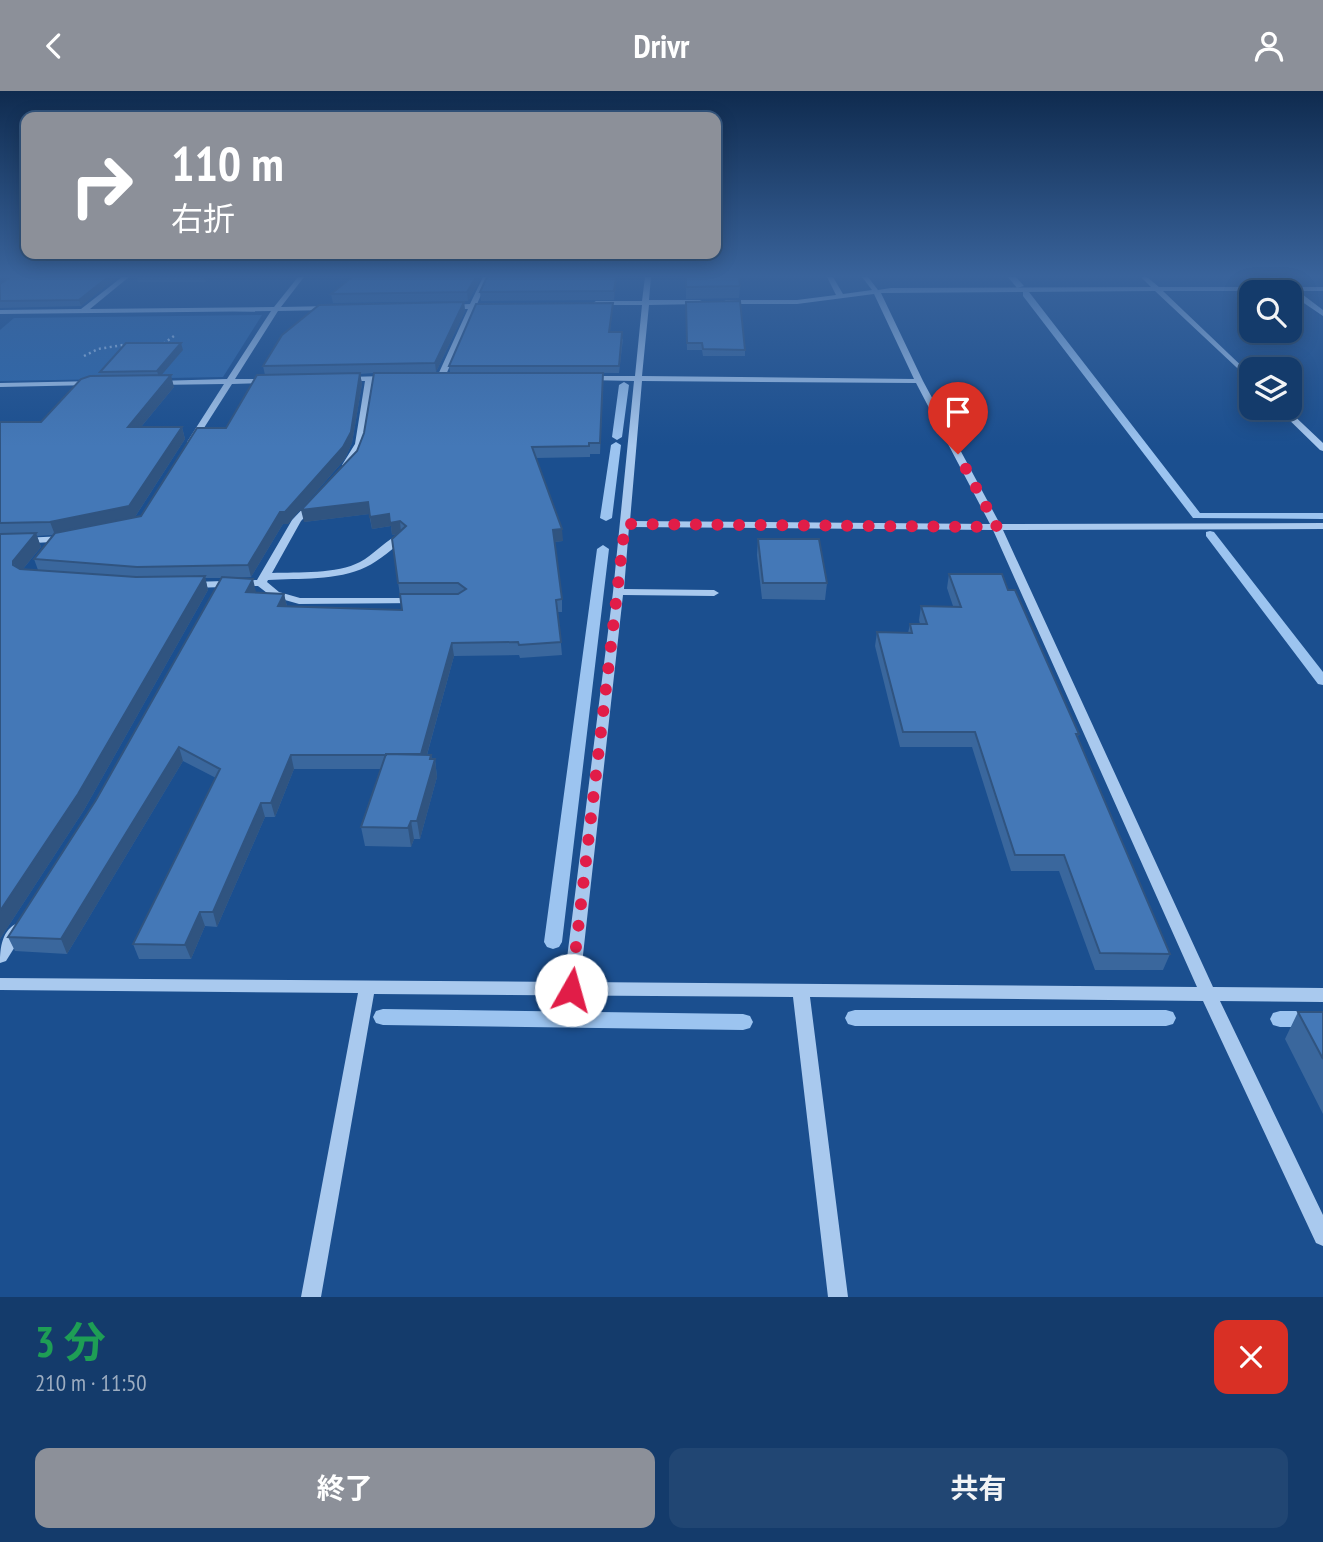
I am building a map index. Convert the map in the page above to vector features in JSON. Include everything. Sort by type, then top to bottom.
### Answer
[{"type":"street","points":[[187,447],[260,333]]},
{"type":"street","points":[[441,377],[460,333]]},
{"type":"street","points":[[571,990],[618,592],[643,333]]},
{"type":"street","points":[[896,333],[997,527],[1209,996],[1323,1237]]},
{"type":"street","points":[[1203,333],[1239,368]]},
{"type":"street","points":[[429,377],[455,377]]},
{"type":"street","points":[[341,379],[393,378]]},
{"type":"street","points":[[573,378],[919,381]]},
{"type":"street","points":[[343,470],[359,444],[369,379]]},
{"type":"street","points":[[151,383],[272,381]]},
{"type":"street","points":[[0,385],[110,383]]},
{"type":"street","points":[[1294,420],[1323,448]]},
{"type":"street","points":[[262,580],[297,520],[320,496]]},
{"type":"street","points":[[625,524],[1323,526]]},
{"type":"street","points":[[0,542],[51,546],[78,536]]},
{"type":"street","points":[[180,585],[216,591],[262,580],[343,570],[363,565],[382,547],[400,538]]},
{"type":"street","points":[[262,580],[275,593],[299,601],[434,601]]},
{"type":"street","points":[[618,592],[714,593]]},
{"type":"street","points":[[0,957],[28,912]]},
{"type":"street","points":[[0,984],[1323,995]]},
{"type":"street","points":[[311,1297],[367,987]]},
{"type":"street","points":[[801,992],[838,1297]]},
{"type":"path","points":[[151,383],[158,374],[157,366],[148,361],[162,344],[179,333]]},
{"type":"path","points":[[80,359],[98,349],[132,344]]},
{"type":"path","points":[[152,344],[162,344]]},
{"type":"shaded area","points":[[0,333],[251,333],[223,377],[0,381]]},
{"type":"building","points":[[449,333],[435,363],[263,366],[282,335]]},
{"type":"building","points":[[463,333],[622,333],[619,366],[449,366]]},
{"type":"building","points":[[687,333],[743,333],[745,350],[703,349],[702,343],[687,343]]},
{"type":"building","points":[[126,343],[181,343],[157,371],[100,372]]},
{"type":"building","points":[[360,373],[351,432],[343,447],[285,512],[280,512],[248,565],[137,567],[34,559],[55,533],[141,516],[197,428],[226,428],[257,375]]},
{"type":"building","points":[[374,373],[603,373],[600,443],[589,443],[589,446],[532,447],[562,529],[553,530],[562,599],[556,600],[561,642],[519,645],[518,642],[452,643],[421,754],[291,755],[271,803],[261,803],[213,912],[200,912],[185,945],[133,944],[220,769],[179,747],[61,939],[8,937],[96,800],[222,577],[253,579],[246,592],[284,594],[278,606],[402,610],[400,594],[458,594],[466,589],[458,583],[398,583],[392,539],[406,526],[400,521],[390,523],[389,514],[370,517],[368,502],[301,510],[357,451],[364,433]]},
{"type":"building","points":[[171,375],[128,427],[182,427],[129,506],[50,522],[0,523],[0,422],[41,422],[81,379],[90,376]]},
{"type":"building","points":[[36,533],[13,561],[13,565],[20,569],[136,577],[205,576],[78,794],[0,911],[0,534]]},
{"type":"building","points":[[758,539],[819,539],[827,583],[763,583]]},
{"type":"building","points":[[949,574],[1002,574],[1008,590],[1015,590],[1079,734],[1076,734],[1170,954],[1100,953],[1064,855],[1015,855],[975,732],[903,732],[877,632],[912,633],[910,624],[927,624],[921,606],[961,607]]},
{"type":"building","points":[[386,754],[431,755],[430,759],[435,759],[417,821],[411,821],[408,828],[361,827]]},
{"type":"building","points":[[1298,1012],[1323,1012],[1323,1059]]},
{"type":"waterway","points":[[1056,333],[1197,516],[1323,516]]},
{"type":"waterway","points":[[617,437],[624,385]]},
{"type":"waterway","points":[[606,518],[616,445]]},
{"type":"waterway","points":[[1210,534],[1323,681]]},
{"type":"waterway","points":[[553,942],[603,549]]},
{"type":"waterway","points":[[383,1017],[743,1022]]},
{"type":"waterway","points":[[855,1018],[1166,1018]]},
{"type":"waterway","points":[[1280,1019],[1323,1019]]},
{"type":"route","points":[[571,990],[625,524],[997,527],[958,454]]}]
